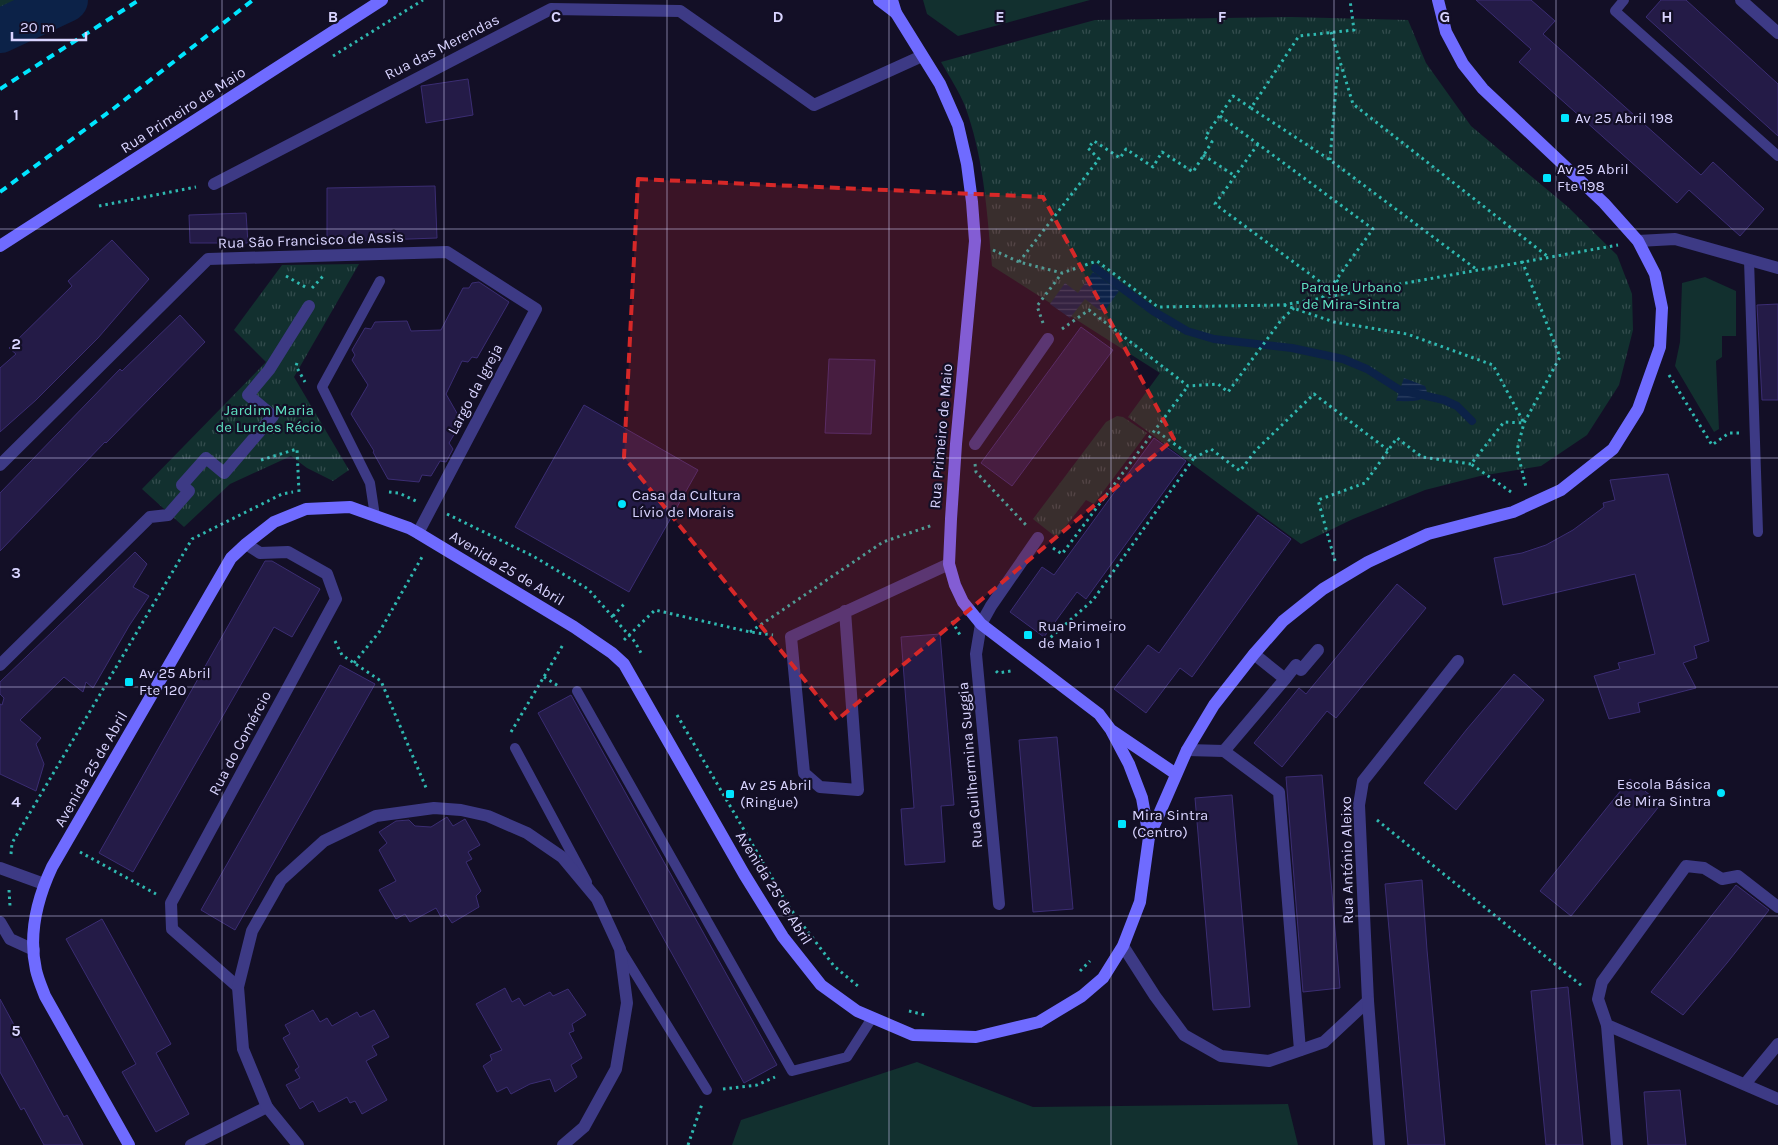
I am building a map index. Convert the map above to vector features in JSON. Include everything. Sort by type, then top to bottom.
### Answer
[{"type":"street","name":"Rua Primeiro de Maio","points":[[0,246],[382,0]]},
{"type":"street","name":"Rua Primeiro de Maio","points":[[879,0],[896,13]]},
{"type":"street","name":"Rua Primeiro de Maio","points":[[892,0],[896,13],[940,84],[958,125],[968,164],[975,242],[950,519],[949,564],[954,585],[963,602],[981,624],[1099,714],[1111,730],[1176,774]]},
{"type":"street","name":"Avenida 25 de Abril","points":[[129,1145],[45,996],[36,971],[34,950],[35,913],[44,884],[66,844],[231,558],[274,522],[306,509],[350,507],[409,528],[574,627],[612,653],[624,664],[744,874],[784,938],[821,985],[857,1011],[913,1035],[976,1037],[1039,1022],[1082,996],[1103,978],[1123,946],[1140,902],[1149,837],[1187,750],[1214,706],[1254,654],[1283,621],[1323,589],[1368,562],[1428,534],[1513,512],[1561,490],[1613,449],[1638,409],[1660,347],[1662,308],[1655,274],[1638,241],[1604,203],[1483,89],[1463,64],[1446,32],[1438,0]]},
{"type":"street","points":[[1741,0],[1778,33]]},
{"type":"street","name":"Rua das Merendas","points":[[214,184],[551,9],[680,11],[814,105],[922,56]]},
{"type":"street","points":[[1638,241],[1675,239],[1778,268]]},
{"type":"street","name":"Rua São Francisco de Assis","points":[[0,465],[208,259],[447,252],[490,280]]},
{"type":"street","name":"Largo da Igreja","points":[[418,533],[536,309],[490,280]]},
{"type":"street","points":[[0,665],[150,517],[168,515],[189,491],[182,485],[206,458],[224,473],[273,416],[248,394],[269,370],[309,306]]},
{"type":"street","points":[[975,444],[1048,339]]},
{"type":"street","name":"Rua Guilhermina Suggia","points":[[999,904],[976,654],[981,624],[990,606],[1038,538]]},
{"type":"street","name":"Rua do Comércio","points":[[238,987],[172,929],[171,903],[336,599],[327,574],[288,552],[260,553],[246,544]]},
{"type":"street","points":[[845,611],[858,790],[820,788],[804,773],[791,637],[845,611],[949,564]]},
{"type":"street","points":[[1224,751],[1296,665],[1301,670],[1318,650]]},
{"type":"street","points":[[1254,654],[1285,679]]},
{"type":"street","name":"Rua António Aleixo","points":[[1379,1145],[1368,1001],[1360,805],[1363,781],[1458,661]]},
{"type":"street","points":[[1111,730],[1129,764],[1142,798],[1149,837]]},
{"type":"street","points":[[1187,750],[1224,751],[1279,792],[1300,1050]]},
{"type":"street","points":[[298,1145],[267,1107],[243,1049],[238,987],[252,931],[281,880],[324,841],[376,816],[434,808],[461,810],[488,816],[527,833],[562,857],[597,899],[620,949],[628,1004],[616,1069],[584,1127],[563,1145]]},
{"type":"street","points":[[1617,1145],[1607,1026],[1598,999],[1602,982],[1686,866],[1704,868],[1722,879],[1738,876],[1778,907]]},
{"type":"street","points":[[0,868],[44,884]]},
{"type":"street","points":[[0,922],[10,939],[34,950]]},
{"type":"street","points":[[1123,946],[1155,996],[1184,1035],[1221,1056],[1269,1061],[1324,1042],[1368,1001]]},
{"type":"street","points":[[1607,1026],[1778,1099]]},
{"type":"street","points":[[1745,1084],[1778,1044]]},
{"type":"street","points":[[191,1145],[267,1107]]},
{"type":"lane","points":[[1624,0],[1615,11],[1778,156]]},
{"type":"lane","points":[[1749,260],[1758,532]]},
{"type":"lane","points":[[376,516],[370,483],[322,387],[380,281]]},
{"type":"lane","points":[[577,691],[792,1070],[847,1057],[872,1018]]},
{"type":"lane","points":[[515,748],[597,899]]},
{"type":"lane","points":[[620,949],[707,1090]]},
{"type":"path","points":[[1251,108],[1299,36],[1354,30],[1350,0]]},
{"type":"path","points":[[1330,32],[1353,104],[1547,256]]},
{"type":"path","points":[[1330,160],[1338,60]]},
{"type":"path","points":[[1019,262],[1099,159],[1088,148],[1094,141],[1120,158],[1126,149],[1152,167],[1162,152],[1192,172],[1212,142],[1205,137],[1233,96],[1330,160],[1476,269]]},
{"type":"path","points":[[1220,116],[1373,229],[1322,298]]},
{"type":"path","points":[[1258,144],[1215,204],[1330,288]]},
{"type":"path","points":[[1204,155],[1235,176]]},
{"type":"path","points":[[98,206],[214,184]]},
{"type":"path","points":[[975,242],[1019,262],[1062,273],[1097,261],[1158,306],[1284,305],[1638,241]]},
{"type":"path","points":[[263,257],[271,267],[316,293],[309,306]]},
{"type":"path","points":[[1522,261],[1560,357],[1524,423],[1517,450],[1530,505]]},
{"type":"path","points":[[1062,273],[1037,306],[1048,339],[1088,310],[1188,386],[1218,384],[1228,392],[1274,329],[1294,308]]},
{"type":"path","points":[[1336,280],[1352,292]]},
{"type":"path","points":[[1284,305],[1334,322],[1407,334],[1493,365],[1524,423]]},
{"type":"path","points":[[1657,355],[1712,445],[1729,433],[1755,432]]},
{"type":"path","points":[[300,357],[296,366],[310,392],[322,387]]},
{"type":"path","points":[[975,444],[976,472],[1038,538],[1062,554],[1188,386]]},
{"type":"path","points":[[1035,640],[1042,645],[1093,600],[1194,458],[1211,449],[1240,471],[1256,450],[1314,394],[1388,450]]},
{"type":"path","points":[[1471,464],[1504,422],[1524,423]]},
{"type":"path","points":[[1155,430],[1194,458]]},
{"type":"path","points":[[1340,578],[1318,500],[1365,483],[1397,438],[1422,457],[1471,464],[1530,505]]},
{"type":"path","points":[[253,463],[297,449],[299,492]]},
{"type":"path","points":[[12,843],[192,540],[282,494],[309,490]]},
{"type":"path","points":[[638,626],[655,610],[750,632],[884,542],[950,519]]},
{"type":"path","points":[[354,664],[380,630],[431,541]]},
{"type":"path","points":[[613,616],[626,602]]},
{"type":"path","points":[[325,620],[342,655],[381,681],[434,808]]},
{"type":"path","points":[[515,748],[509,735],[574,627]]},
{"type":"path","points":[[1360,805],[1598,999]]},
{"type":"path","points":[[66,844],[161,897]]},
{"type":"path","points":[[688,1145],[707,1090],[756,1085],[792,1070]]},
{"type":"highlighted area","points":[[638,179],[1043,197],[1174,439],[837,720],[624,457]]},
{"type":"green space","points":[[0,0],[87,0],[0,52]]},
{"type":"green space","points":[[923,0],[1090,0],[958,36],[927,14]]},
{"type":"green space","name":"Parque Urbano de Mira-Sintra","points":[[1291,17],[1408,20],[1426,63],[1471,126],[1568,207],[1617,255],[1632,294],[1633,330],[1619,385],[1587,435],[1541,466],[1480,476],[1425,490],[1353,519],[1301,544],[1128,417],[1160,373],[992,266],[984,185],[977,145],[965,106],[941,62],[1095,20]]},
{"type":"green space","name":"Jardim Maria de Lurdes Récio","points":[[359,264],[294,377],[349,470],[333,481],[307,468],[291,456],[230,484],[184,527],[142,489],[266,362],[234,330],[282,265]]},
{"type":"green space","points":[[1705,277],[1736,291],[1736,336],[1722,336],[1722,357],[1716,361],[1719,429],[1714,432],[1675,366],[1680,342],[1682,283]]},
{"type":"green space","points":[[1117,416],[1123,417],[1147,433],[1094,504],[1086,500],[1057,538],[1033,519],[1106,422]]},
{"type":"green space","points":[[917,1062],[1033,1107],[1288,1104],[1298,1145],[732,1145],[741,1120]]},
{"type":"water","points":[[1093,272],[1119,291],[1103,313],[1085,299],[1070,318],[1050,304],[1065,283],[1078,293]]},
{"type":"water","points":[[1404,378],[1425,386],[1426,396],[1412,401],[1396,401]]},
{"type":"building","points":[[1476,0],[1531,0],[1555,21],[1543,34],[1701,175],[1713,162],[1764,209],[1740,236],[1689,190],[1677,203],[1519,62],[1531,49]]},
{"type":"building","points":[[1661,0],[1686,0],[1778,84],[1778,136],[1646,17]]},
{"type":"building","points":[[468,79],[473,115],[426,123],[421,86]]},
{"type":"building","points":[[435,186],[437,238],[327,242],[327,188]]},
{"type":"building","points":[[246,213],[248,243],[190,243],[189,215]]},
{"type":"building","points":[[112,240],[149,279],[98,338],[36,400],[0,432],[0,368],[16,354],[9,348],[72,286],[68,281]]},
{"type":"building","points":[[479,282],[509,302],[477,358],[472,357],[468,362],[462,361],[446,394],[458,415],[454,422],[458,428],[449,443],[453,449],[446,462],[440,461],[431,476],[422,475],[419,482],[388,479],[374,451],[351,414],[368,385],[352,360],[355,355],[352,350],[365,328],[371,329],[375,322],[407,321],[411,331],[441,330],[463,288],[469,288],[472,283]]},
{"type":"building","points":[[1778,304],[1778,400],[1762,400],[1757,305]]},
{"type":"building","points":[[180,315],[205,342],[0,551],[0,493],[120,369],[122,371]]},
{"type":"building","points":[[1081,327],[1113,350],[1012,486],[981,463]]},
{"type":"building","points":[[829,359],[875,360],[871,434],[825,433]]},
{"type":"building","name":"Casa da Cultura Lívio de Morais","points":[[584,405],[698,470],[629,592],[515,527]]},
{"type":"building","points":[[1154,438],[1186,461],[1086,599],[1077,592],[1044,637],[1010,612],[1042,567],[1054,575]]},
{"type":"building","points":[[1668,474],[1709,641],[1694,646],[1697,658],[1683,663],[1696,688],[1638,703],[1640,712],[1609,719],[1594,676],[1620,669],[1618,663],[1655,654],[1635,574],[1503,605],[1494,558],[1522,553],[1546,545],[1573,530],[1604,507],[1603,503],[1615,500],[1610,480]]},
{"type":"building","points":[[1258,515],[1291,539],[1192,677],[1180,668],[1146,713],[1114,689],[1148,645],[1159,653]]},
{"type":"building","points":[[135,552],[147,564],[133,587],[149,596],[93,688],[86,682],[83,692],[64,677],[20,720],[41,738],[36,744],[44,764],[36,791],[0,774],[0,704],[2,705],[4,698],[0,694],[0,682]]},
{"type":"building","points":[[265,561],[272,561],[320,589],[292,637],[274,627],[133,872],[99,853]]},
{"type":"building","points":[[1397,584],[1426,608],[1336,718],[1327,711],[1282,767],[1254,743],[1299,688],[1306,694]]},
{"type":"building","points":[[940,634],[954,805],[941,806],[945,862],[905,865],[901,809],[914,808],[901,637]]},
{"type":"building","points":[[340,665],[375,684],[235,930],[201,910]]},
{"type":"building","points":[[1514,674],[1544,700],[1456,810],[1424,783]]},
{"type":"building","points":[[571,695],[777,1065],[744,1083],[538,713]]},
{"type":"building","points":[[1057,737],[1073,909],[1033,912],[1019,740]]},
{"type":"building","points":[[1322,775],[1340,988],[1303,992],[1286,777]]},
{"type":"building","points":[[1630,779],[1661,804],[1571,916],[1540,891]]},
{"type":"building","points":[[1232,795],[1250,1007],[1213,1010],[1195,798]]},
{"type":"building","points":[[447,817],[453,826],[465,819],[480,845],[468,852],[472,859],[466,862],[481,891],[476,896],[479,907],[452,923],[446,914],[441,917],[436,908],[410,922],[405,914],[396,919],[379,890],[396,881],[379,850],[387,843],[379,832],[396,821],[409,820],[415,826],[431,827]]},
{"type":"building","points":[[1422,880],[1445,1145],[1408,1145],[1385,884]]},
{"type":"building","points":[[1736,885],[1769,910],[1683,1015],[1651,992]]},
{"type":"building","points":[[102,919],[171,1044],[156,1053],[189,1114],[156,1132],[122,1072],[136,1064],[66,939]]},
{"type":"building","points":[[1568,987],[1583,1145],[1546,1145],[1531,991]]},
{"type":"building","points":[[505,988],[512,1002],[519,998],[524,1006],[550,992],[553,996],[568,989],[586,1015],[572,1024],[574,1031],[569,1033],[582,1058],[571,1065],[577,1077],[555,1092],[550,1079],[530,1084],[511,1094],[507,1087],[497,1092],[483,1066],[492,1060],[490,1055],[502,1050],[476,1004]]},
{"type":"building","points":[[0,999],[64,1117],[67,1115],[83,1145],[44,1145],[24,1108],[21,1110],[0,1072]]},
{"type":"building","points":[[313,1010],[320,1022],[327,1018],[332,1026],[357,1012],[360,1017],[374,1010],[389,1037],[372,1046],[377,1055],[366,1061],[387,1100],[362,1114],[355,1101],[350,1103],[347,1097],[319,1112],[313,1101],[300,1109],[286,1085],[300,1078],[295,1070],[299,1067],[283,1038],[290,1034],[285,1025]]},
{"type":"building","points":[[1680,1090],[1686,1145],[1648,1145],[1644,1092]]},
{"type":"waterway","points":[[0,31],[66,0]]},
{"type":"waterway","points":[[1095,268],[1153,311],[1187,331],[1214,339],[1292,348],[1343,359],[1367,369],[1400,390],[1444,400],[1457,406],[1472,421]]},
{"type":"railway","points":[[0,89],[139,0]]},
{"type":"railway","points":[[0,192],[113,109],[253,0]]},
{"type":"place","name":"Av 25 Abril 198","points":[[1565,118]]},
{"type":"place","name":"Av 25 Abril Fte 198","points":[[1547,178]]},
{"type":"place","name":"Casa da Cultura Lívio de Morais","points":[[622,504]]},
{"type":"place","name":"Rua Primeiro de Maio 1","points":[[1028,635]]},
{"type":"place","name":"Av 25 Abril Fte 120","points":[[129,682]]},
{"type":"place","name":"Escola Básica de Mira Sintra","points":[[1721,793]]},
{"type":"place","name":"Av 25 Abril (Ringue)","points":[[730,794]]},
{"type":"place","name":"Mira Sintra (Centro)","points":[[1122,824]]}]
